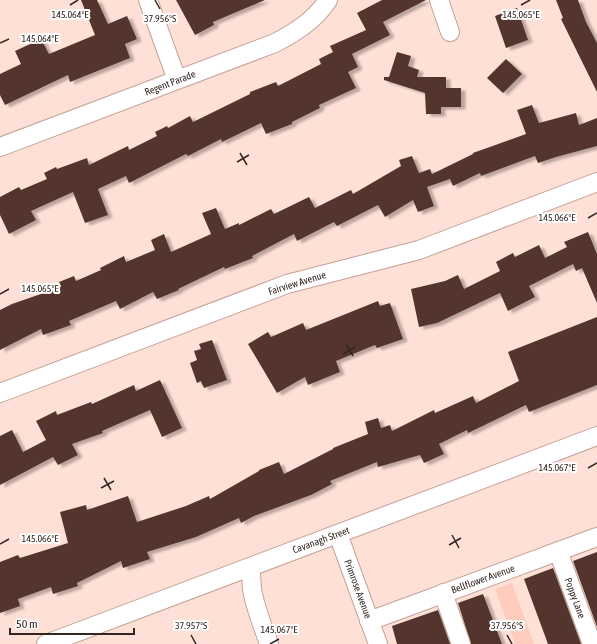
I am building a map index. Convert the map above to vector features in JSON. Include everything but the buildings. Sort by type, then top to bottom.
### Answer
[{"type":"street","points":[[148,0],[177,80]]},
{"type":"street","name":"Regent Parade","points":[[0,147],[275,43],[303,26],[315,16],[328,0]]},
{"type":"street","points":[[439,0],[450,32]]},
{"type":"street","name":"Fairview Avenue","points":[[0,393],[287,284],[419,250],[597,182]]},
{"type":"street","name":"Cavanagh Street","points":[[46,644],[597,436]]},
{"type":"street","name":"Primrose Avenue","points":[[338,534],[378,644]]},
{"type":"street","name":"Bellflower Avenue","points":[[369,620],[597,538]]},
{"type":"street","name":"Poppy Lane","points":[[558,551],[592,644]]},
{"type":"street","points":[[250,567],[253,577],[252,588],[258,613],[269,644]]},
{"type":"street","points":[[443,593],[461,644]]},
{"type":"shaded area","points":[[512,583],[534,644],[515,644],[495,589]]}]
